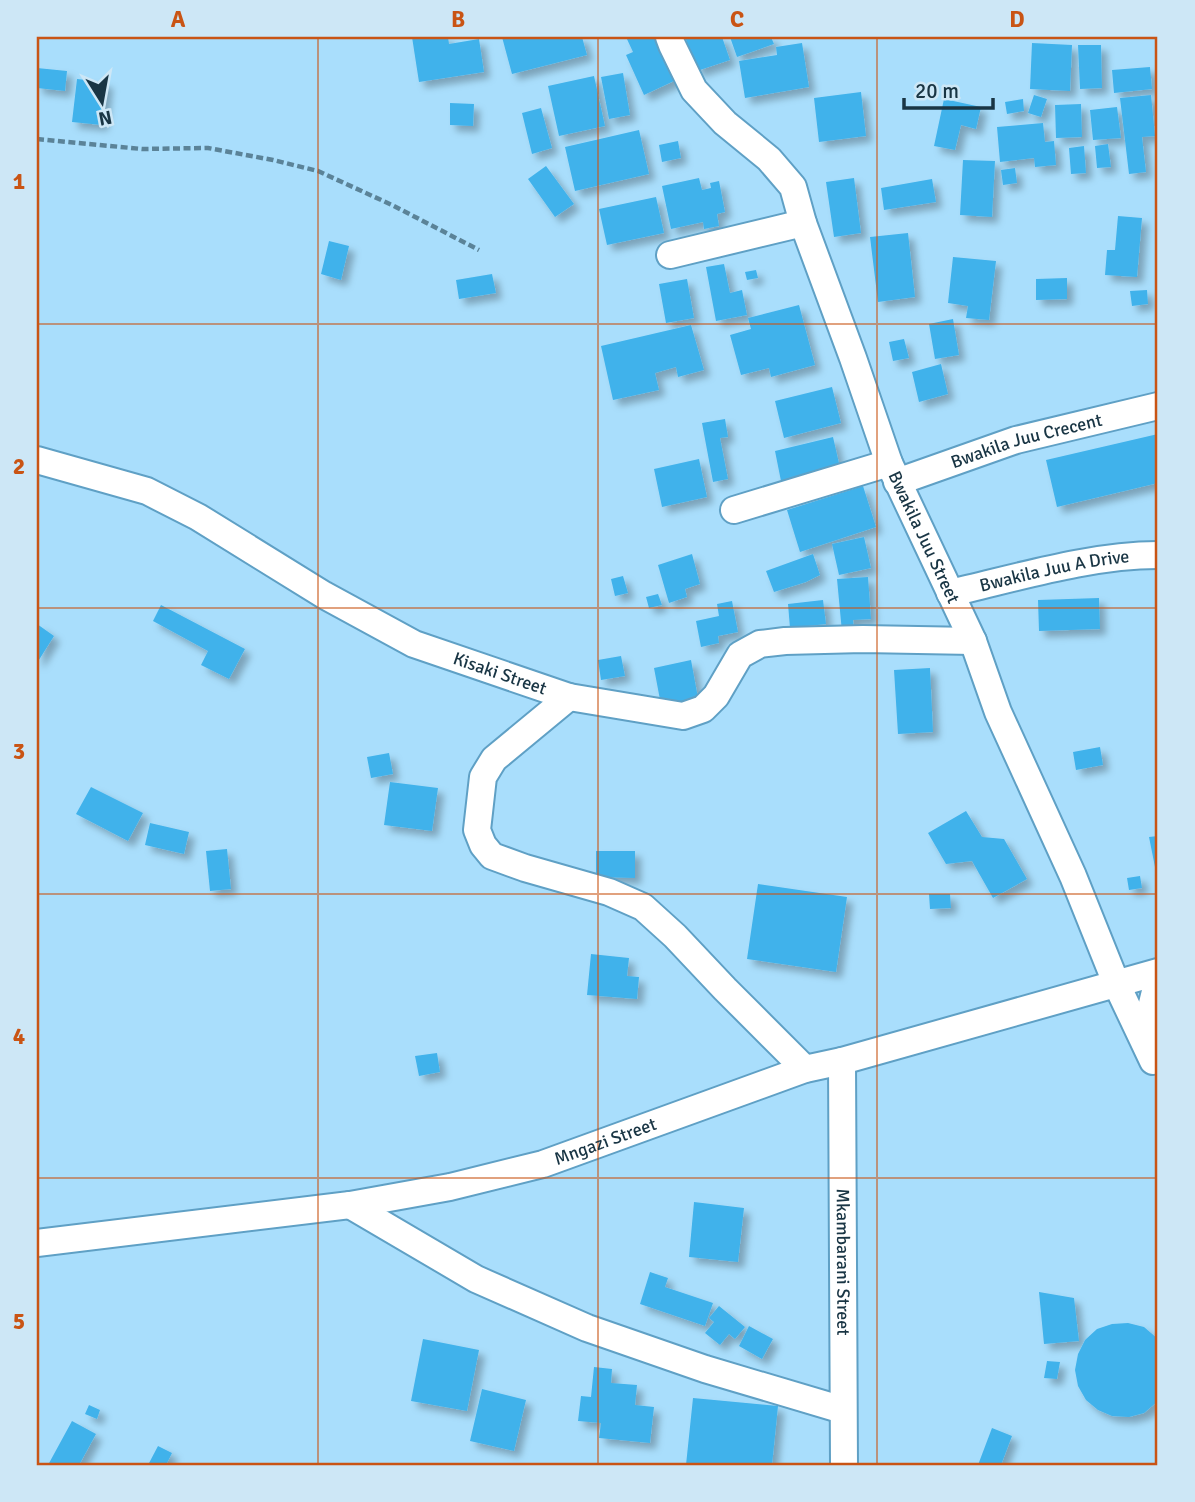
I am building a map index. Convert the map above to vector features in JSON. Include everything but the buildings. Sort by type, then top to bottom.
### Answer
[{"type":"street","name":"Bwakila Juu Street","points":[[669,37],[694,90],[725,123],[769,159],[793,187],[803,223],[893,472],[973,641],[998,712],[1156,1068]]},
{"type":"street","points":[[670,255],[803,223]]},
{"type":"street","name":"Bwakila Juu Crecent","points":[[734,510],[1158,406]]},
{"type":"street","name":"Kisaki Street","points":[[37,460],[148,491],[198,517],[324,595],[414,644],[569,697],[683,716],[703,709],[716,696],[740,655],[760,645],[785,641],[863,639],[973,641]]},
{"type":"street","name":"Bwakila Juu A Drive","points":[[950,593],[1091,562],[1158,555]]},
{"type":"street","points":[[569,697],[515,740],[494,760],[483,776],[477,830],[483,845],[492,856],[609,892],[643,907],[805,1069]]},
{"type":"street","name":"Mngazi Street","points":[[37,1243],[350,1205],[450,1187],[543,1164],[805,1069],[1158,972]]},
{"type":"street","points":[[1156,1068],[1150,1012],[1158,979]]},
{"type":"street","name":"Mkambarani Street","points":[[842,1061],[844,1465]]},
{"type":"street","points":[[350,1205],[475,1279],[587,1328],[705,1369],[843,1410]]},
{"type":"path","points":[[37,139],[142,149],[208,148],[284,163],[317,172],[392,205],[479,250]]}]
